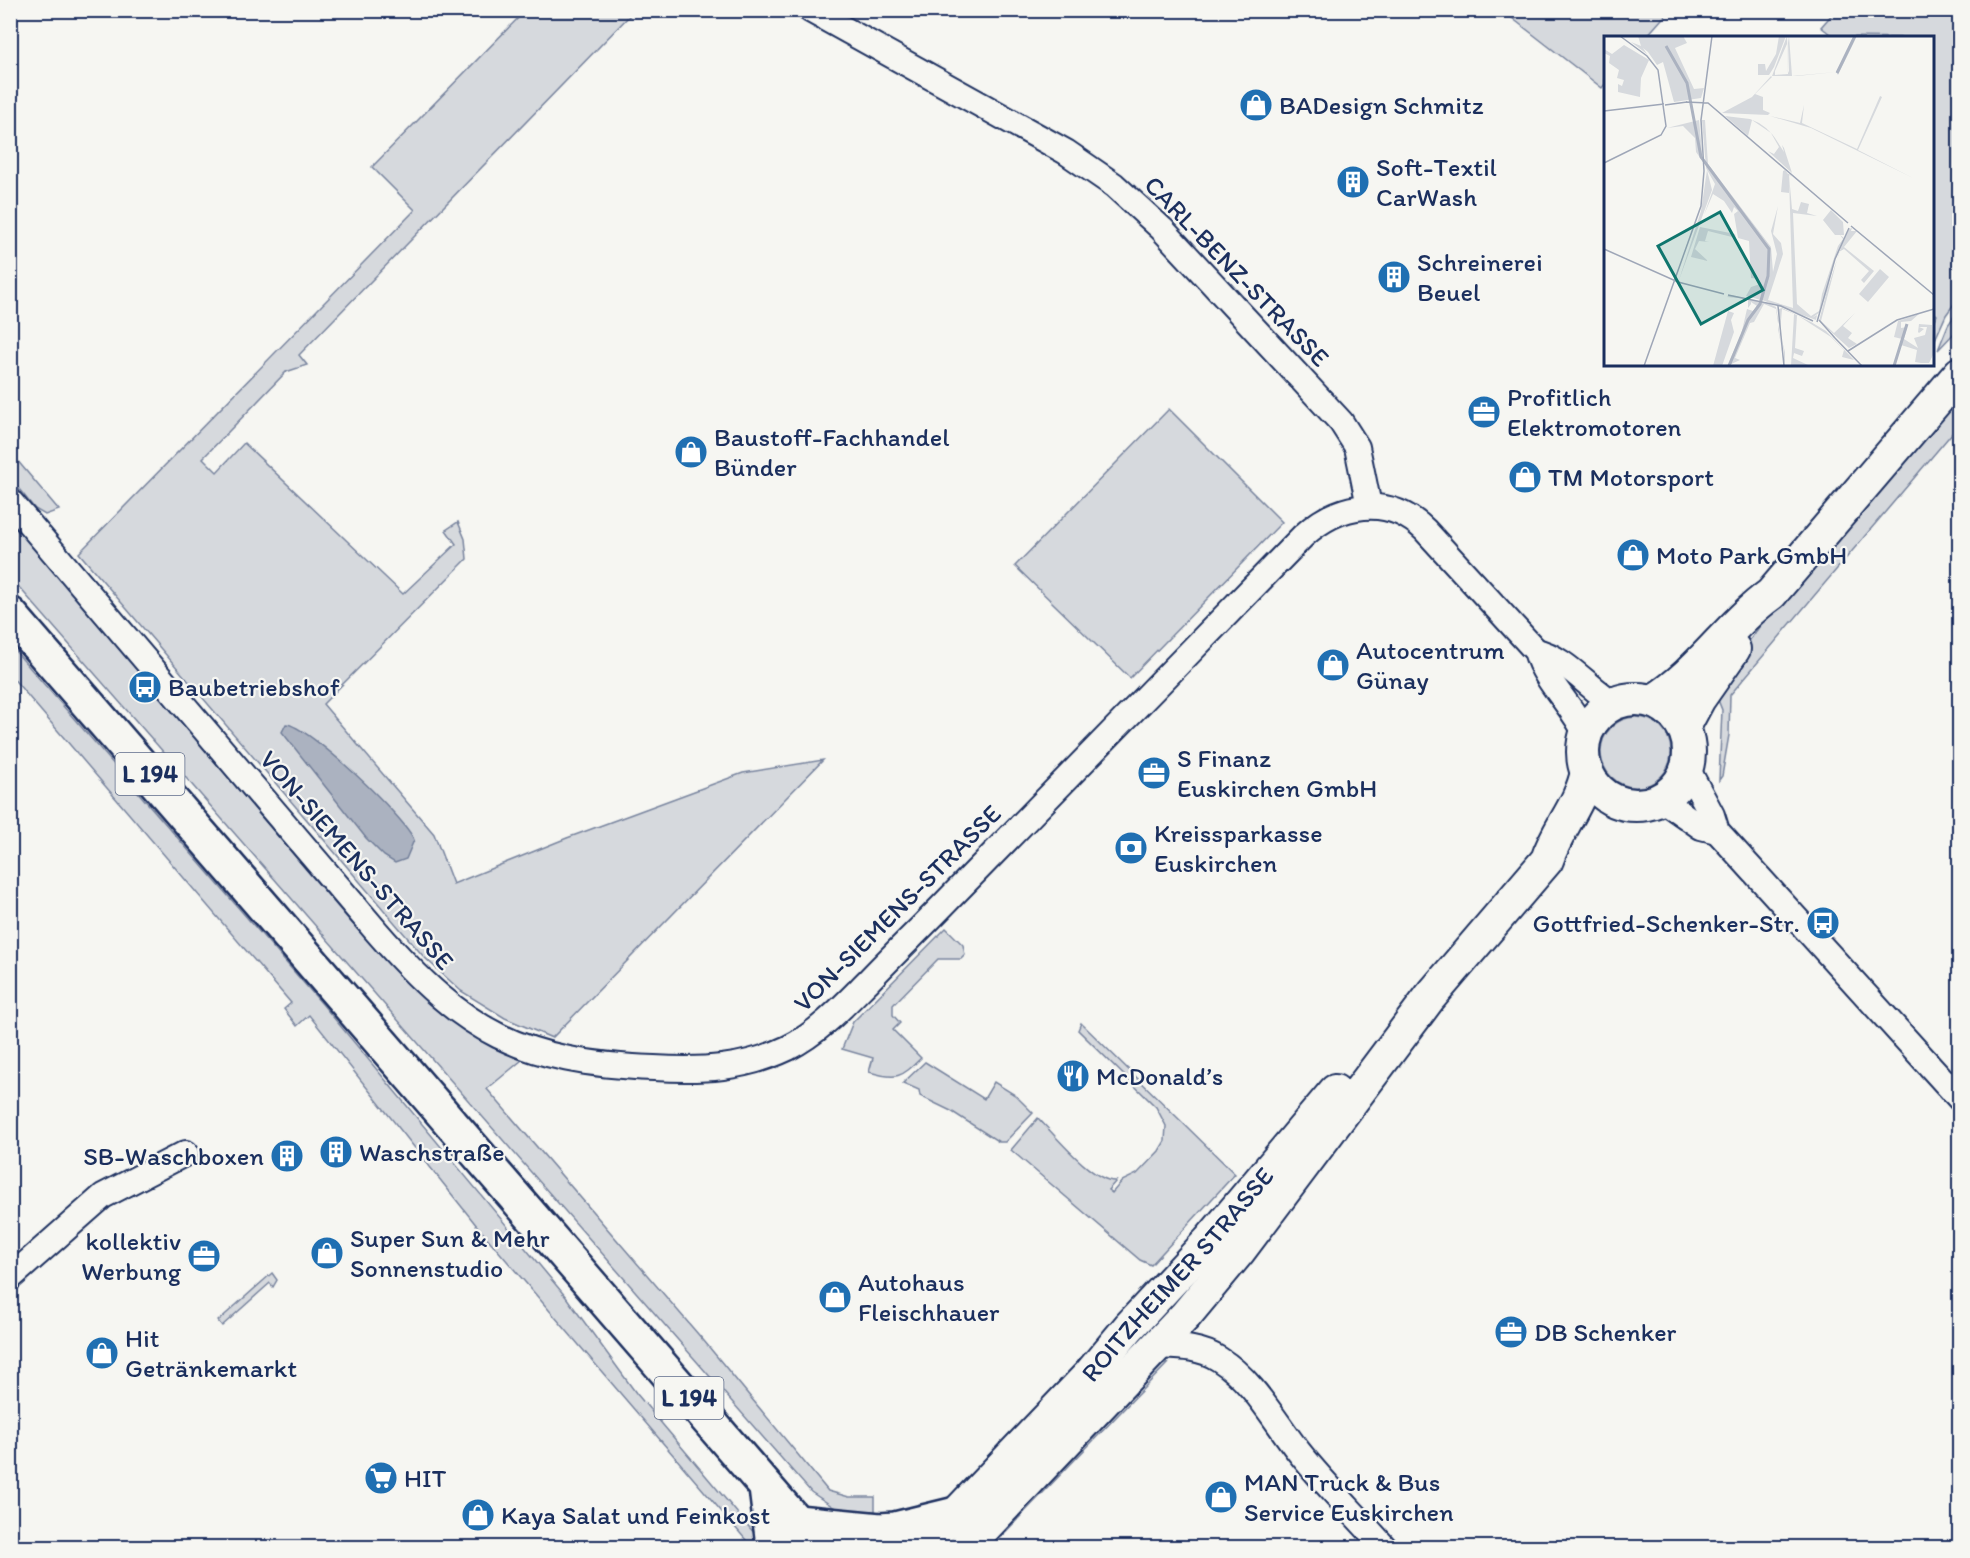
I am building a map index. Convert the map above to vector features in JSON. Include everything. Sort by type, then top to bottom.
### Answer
[{"type":"main road","name":"L 194","points":[[10,614],[819,1548]]},
{"type":"main road","points":[[766,1488],[772,1537],[776,1548]]},
{"type":"main road","points":[[797,1522],[880,1530],[895,1529],[956,1514]]},
{"type":"street","name":"CARL-BENZ-STRASSE","points":[[810,10],[1066,152],[1134,201],[1341,422],[1357,447],[1369,506]]},
{"type":"street","points":[[1684,727],[1713,677],[1759,618],[1771,594],[1959,372]]},
{"type":"street","name":"VON-SIEMENS-STRASSE","points":[[10,501],[377,932],[413,971],[458,1012],[501,1038],[562,1059],[616,1066],[684,1070],[711,1069],[750,1063],[789,1047],[817,1029],[950,898],[1303,536],[1317,525],[1345,510],[1369,506]]},
{"type":"street","points":[[1369,506],[1394,510],[1417,522],[1536,651],[1542,671],[1570,705],[1586,735]]},
{"type":"street","points":[[1653,701],[1678,682],[1749,610],[1771,594]]},
{"type":"street","points":[[1536,651],[1552,655],[1592,689],[1615,704]]},
{"type":"street","points":[[1634,699],[1653,701],[1670,711],[1684,727],[1689,747],[1688,768],[1677,786],[1661,799],[1642,806],[1621,803],[1597,789],[1587,772],[1583,754],[1586,735],[1599,714],[1615,704],[1634,699]]},
{"type":"street","points":[[1688,768],[1713,815],[1717,831],[1959,1099]]},
{"type":"street","name":"ROITZHEIMER STRASSE","points":[[965,1548],[1158,1346],[1240,1250],[1430,997],[1547,860],[1551,846],[1578,802],[1587,772]]},
{"type":"street","points":[[1661,799],[1701,826],[1717,831]]},
{"type":"street","name":"ROITZHEIMER STRASSE","points":[[1547,860],[1559,855],[1586,826],[1621,803]]},
{"type":"street","name":"ROITZHEIMER STRASSE","points":[[917,1548],[956,1514],[1089,1375],[1128,1327],[1209,1240],[1364,1056],[1430,997]]},
{"type":"street","points":[[10,1278],[103,1197],[186,1153]]},
{"type":"street","points":[[1158,1346],[1200,1350],[1233,1370],[1270,1412],[1299,1453],[1385,1548]]},
{"type":"shaded area","points":[[525,11],[634,11],[299,355],[307,365],[286,372],[203,458],[217,472],[244,443],[403,594],[456,544],[446,530],[458,522],[465,539],[467,559],[323,704],[434,834],[453,884],[567,838],[743,773],[823,760],[552,1038],[505,1018],[461,991],[424,957],[79,553],[415,210],[372,167]]},
{"type":"shaded area","points":[[1503,11],[1669,11],[1647,36],[1604,36],[1604,85],[1602,88]]},
{"type":"shaded area","points":[[1835,11],[1959,11],[1959,297],[1946,315],[1934,342],[1934,322],[1937,315],[1934,313],[1934,36],[1833,36],[1821,27]]},
{"type":"shaded area","points":[[1959,309],[1959,328],[1938,350],[1948,325]]},
{"type":"shaded area","points":[[1959,391],[1959,425],[1730,695],[1729,735],[1722,776],[1719,780],[1722,710],[1714,690],[1762,623]]},
{"type":"shaded area","points":[[1169,409],[1282,522],[1130,678],[1015,566]]},
{"type":"shaded area","points":[[10,453],[59,510],[45,515],[35,509],[11,479]]},
{"type":"shaded area","points":[[10,520],[387,962],[427,1001],[471,1034],[522,1060],[487,1089],[704,1341],[828,1491],[849,1497],[875,1497],[875,1520],[841,1512],[811,1492],[11,578]]},
{"type":"shaded area","points":[[10,645],[323,1005],[566,1297],[636,1393],[766,1547],[752,1547],[477,1226],[309,1015],[297,1026],[284,1009],[291,1003],[11,676]]},
{"type":"shaded area","points":[[1636,717],[1649,720],[1661,727],[1668,739],[1671,752],[1668,765],[1661,777],[1649,784],[1636,787],[1623,784],[1611,777],[1604,765],[1601,752],[1604,739],[1611,727],[1623,720]]},
{"type":"shaded area","points":[[286,724],[298,728],[356,774],[394,813],[414,840],[406,859],[395,863],[384,856],[366,838],[282,732]]},
{"type":"shaded area","points":[[946,928],[963,945],[965,955],[961,959],[938,959],[893,1005],[893,1015],[900,1023],[893,1030],[921,1058],[898,1076],[869,1072],[873,1058],[842,1049],[853,1022]]},
{"type":"shaded area","points":[[1081,1023],[1235,1174],[1151,1265],[1140,1260],[1011,1150],[1038,1118],[1085,1166],[1107,1180],[1116,1181],[1108,1190],[1112,1193],[1122,1181],[1137,1174],[1159,1151],[1165,1141],[1166,1126],[1156,1107],[1078,1030]]},
{"type":"shaded area","points":[[925,1062],[984,1099],[994,1082],[1015,1095],[1033,1113],[1005,1142],[999,1142],[951,1111],[920,1096],[919,1090],[903,1083]]},
{"type":"shaded area","points":[[272,1273],[277,1280],[273,1287],[270,1283],[222,1326],[218,1321]]},
{"type":"shaded area","points":[[1168,1363],[991,1547],[981,1548],[1159,1366]]},
{"type":"place","name":"BADesign Schmitz","points":[[1256,105]]},
{"type":"place","name":"Soft-Textil CarWash","points":[[1353,182]]},
{"type":"place","name":"Schreinerei Beuel","points":[[1394,277]]},
{"type":"place","name":"Profitlich Elektromotoren","points":[[1484,412]]},
{"type":"place","name":"Baustoff-Fachhandel Bünder","points":[[691,452]]},
{"type":"place","name":"TM Motorsport","points":[[1525,477]]},
{"type":"place","name":"Moto Park GmbH","points":[[1633,555]]},
{"type":"place","name":"Autocentrum Günay","points":[[1333,665]]},
{"type":"place","name":"Baubetriebshof","points":[[145,687]]},
{"type":"place","name":"S Finanz Euskirchen GmbH","points":[[1154,773]]},
{"type":"place","name":"Kreissparkasse Euskirchen","points":[[1131,848]]},
{"type":"place","name":"Gottfried-Schenker-Str.","points":[[1823,923]]},
{"type":"place","name":"McDonald’s","points":[[1073,1076]]},
{"type":"place","name":"Waschstraße","points":[[336,1152]]},
{"type":"place","name":"SB-Waschboxen","points":[[287,1156]]},
{"type":"place","name":"Super Sun & Mehr Sonnenstudio","points":[[327,1253]]},
{"type":"place","name":"kollektiv Werbung","points":[[204,1256]]},
{"type":"place","name":"Autohaus Fleischhauer","points":[[835,1297]]},
{"type":"place","name":"DB Schenker","points":[[1511,1332]]},
{"type":"place","name":"Hit Getränkemarkt","points":[[102,1353]]},
{"type":"place","name":"HIT","points":[[381,1478]]},
{"type":"place","name":"MAN Truck & Bus Service Euskirchen","points":[[1221,1497]]},
{"type":"place","name":"Kaya Salat und Feinkost","points":[[478,1515]]}]
